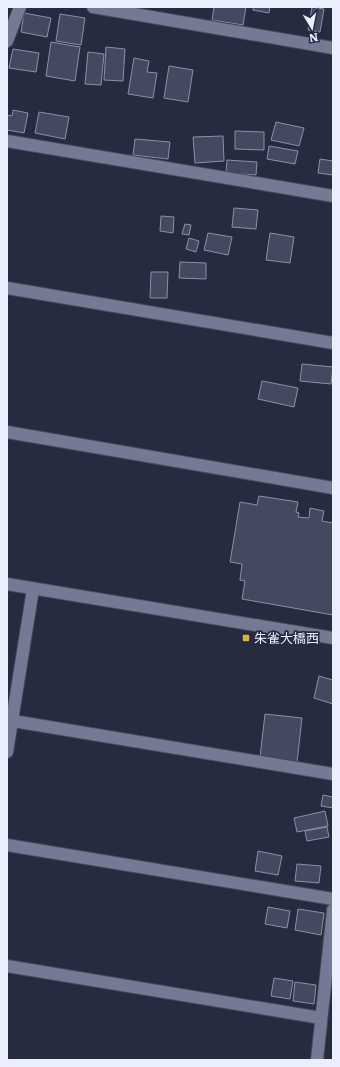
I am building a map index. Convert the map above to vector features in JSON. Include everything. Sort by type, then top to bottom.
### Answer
[{"type":"street","points":[[7,41],[20,7]]},
{"type":"street","points":[[93,7],[333,48]]},
{"type":"street","points":[[7,141],[333,196]]},
{"type":"street","points":[[7,288],[333,343]]},
{"type":"street","points":[[7,432],[333,488]]},
{"type":"street","points":[[7,584],[333,638]]},
{"type":"street","points":[[7,752],[10,721],[33,589]]},
{"type":"street","points":[[10,721],[333,774]]},
{"type":"street","points":[[7,845],[333,899]]},
{"type":"street","points":[[317,1060],[333,910]]},
{"type":"street","points":[[7,966],[321,1018]]},
{"type":"building","points":[[214,7],[246,7],[243,25],[212,20]]},
{"type":"building","points":[[253,7],[270,7],[269,13],[253,10]]},
{"type":"building","points":[[312,7],[324,9],[320,32],[308,30]]},
{"type":"building","points":[[24,13],[51,18],[47,37],[21,32]]},
{"type":"building","points":[[60,14],[85,18],[81,45],[56,41]]},
{"type":"building","points":[[51,42],[80,47],[75,81],[46,76]]},
{"type":"building","points":[[106,47],[125,49],[123,81],[104,80]]},
{"type":"building","points":[[13,49],[39,53],[36,72],[9,68]]},
{"type":"building","points":[[88,52],[104,54],[101,85],[85,84]]},
{"type":"building","points":[[134,58],[149,61],[147,72],[157,73],[153,98],[128,94]]},
{"type":"building","points":[[169,66],[193,70],[188,102],[164,98]]},
{"type":"building","points":[[13,110],[28,113],[24,133],[7,130],[7,115],[12,116]]},
{"type":"building","points":[[39,112],[69,117],[65,139],[35,133]]},
{"type":"building","points":[[276,122],[304,128],[299,146],[271,140]]},
{"type":"building","points":[[235,131],[264,132],[264,150],[235,149]]},
{"type":"building","points":[[223,136],[224,161],[195,163],[193,137]]},
{"type":"building","points":[[135,139],[170,142],[168,159],[133,155]]},
{"type":"building","points":[[269,146],[298,151],[295,164],[267,159]]},
{"type":"building","points":[[320,159],[333,161],[333,175],[318,173]]},
{"type":"building","points":[[227,160],[257,162],[256,175],[226,173]]},
{"type":"building","points":[[234,208],[258,210],[256,229],[232,227]]},
{"type":"building","points":[[161,216],[174,217],[173,233],[160,231]]},
{"type":"building","points":[[185,224],[191,225],[189,235],[182,234]]},
{"type":"building","points":[[208,233],[232,237],[228,255],[204,250]]},
{"type":"building","points":[[270,233],[294,237],[290,263],[266,260]]},
{"type":"building","points":[[189,238],[199,241],[196,252],[186,249]]},
{"type":"building","points":[[180,262],[206,263],[206,279],[179,278]]},
{"type":"building","points":[[151,272],[168,272],[167,298],[150,298]]},
{"type":"building","points":[[302,364],[333,367],[331,384],[300,381]]},
{"type":"building","points":[[262,381],[298,388],[294,407],[258,399]]},
{"type":"building","points":[[259,496],[298,502],[296,512],[299,513],[298,517],[309,518],[310,508],[324,511],[322,521],[333,523],[333,615],[242,599],[245,581],[240,580],[242,564],[230,562],[240,502],[257,505]]},
{"type":"building","points":[[319,676],[333,680],[333,704],[314,698]]},
{"type":"building","points":[[265,714],[302,718],[297,762],[260,757]]},
{"type":"building","points":[[323,795],[333,797],[333,808],[321,806]]},
{"type":"building","points":[[325,811],[328,826],[297,832],[294,818]]},
{"type":"building","points":[[327,827],[329,837],[307,841],[305,831]]},
{"type":"building","points":[[258,851],[282,856],[278,875],[255,871]]},
{"type":"building","points":[[297,864],[321,866],[319,883],[295,881]]},
{"type":"building","points":[[268,907],[290,911],[287,928],[265,924]]},
{"type":"building","points":[[298,909],[324,913],[321,935],[295,930]]},
{"type":"building","points":[[274,978],[293,981],[290,999],[271,996]]},
{"type":"building","points":[[295,982],[316,985],[314,1004],[293,1001]]},
{"type":"place","name":"朱雀大橋西","points":[[246,638]]}]
